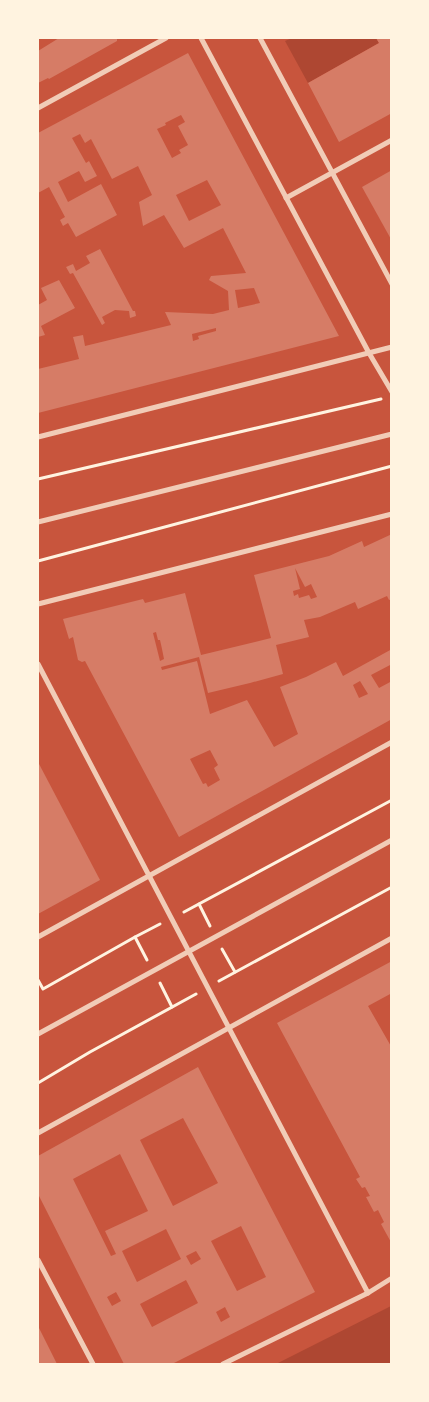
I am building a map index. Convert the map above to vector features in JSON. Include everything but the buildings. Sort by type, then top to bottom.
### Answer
[{"type":"street","points":[[38,108],[166,38]]},
{"type":"street","points":[[201,38],[369,353],[392,392]]},
{"type":"street","points":[[260,38],[392,284]]},
{"type":"street","points":[[286,198],[392,140]]},
{"type":"street","points":[[38,436],[392,347]]},
{"type":"street","points":[[38,522],[392,434]]},
{"type":"street","points":[[38,604],[392,514]]},
{"type":"street","points":[[38,664],[368,1293]]},
{"type":"street","points":[[38,937],[392,742]]},
{"type":"street","points":[[38,1034],[392,840]]},
{"type":"street","points":[[38,1133],[392,938]]},
{"type":"street","points":[[38,1260],[93,1364]]},
{"type":"street","points":[[223,1364],[368,1293],[392,1278]]},
{"type":"path","points":[[38,479],[382,398]]},
{"type":"path","points":[[38,561],[392,466]]},
{"type":"path","points":[[38,980],[43,989],[135,937],[392,800]]},
{"type":"shaded area","points":[[292,38],[376,38],[379,43],[308,83],[285,41]]},
{"type":"shaded area","points":[[391,1306],[391,1364],[276,1364]]}]
